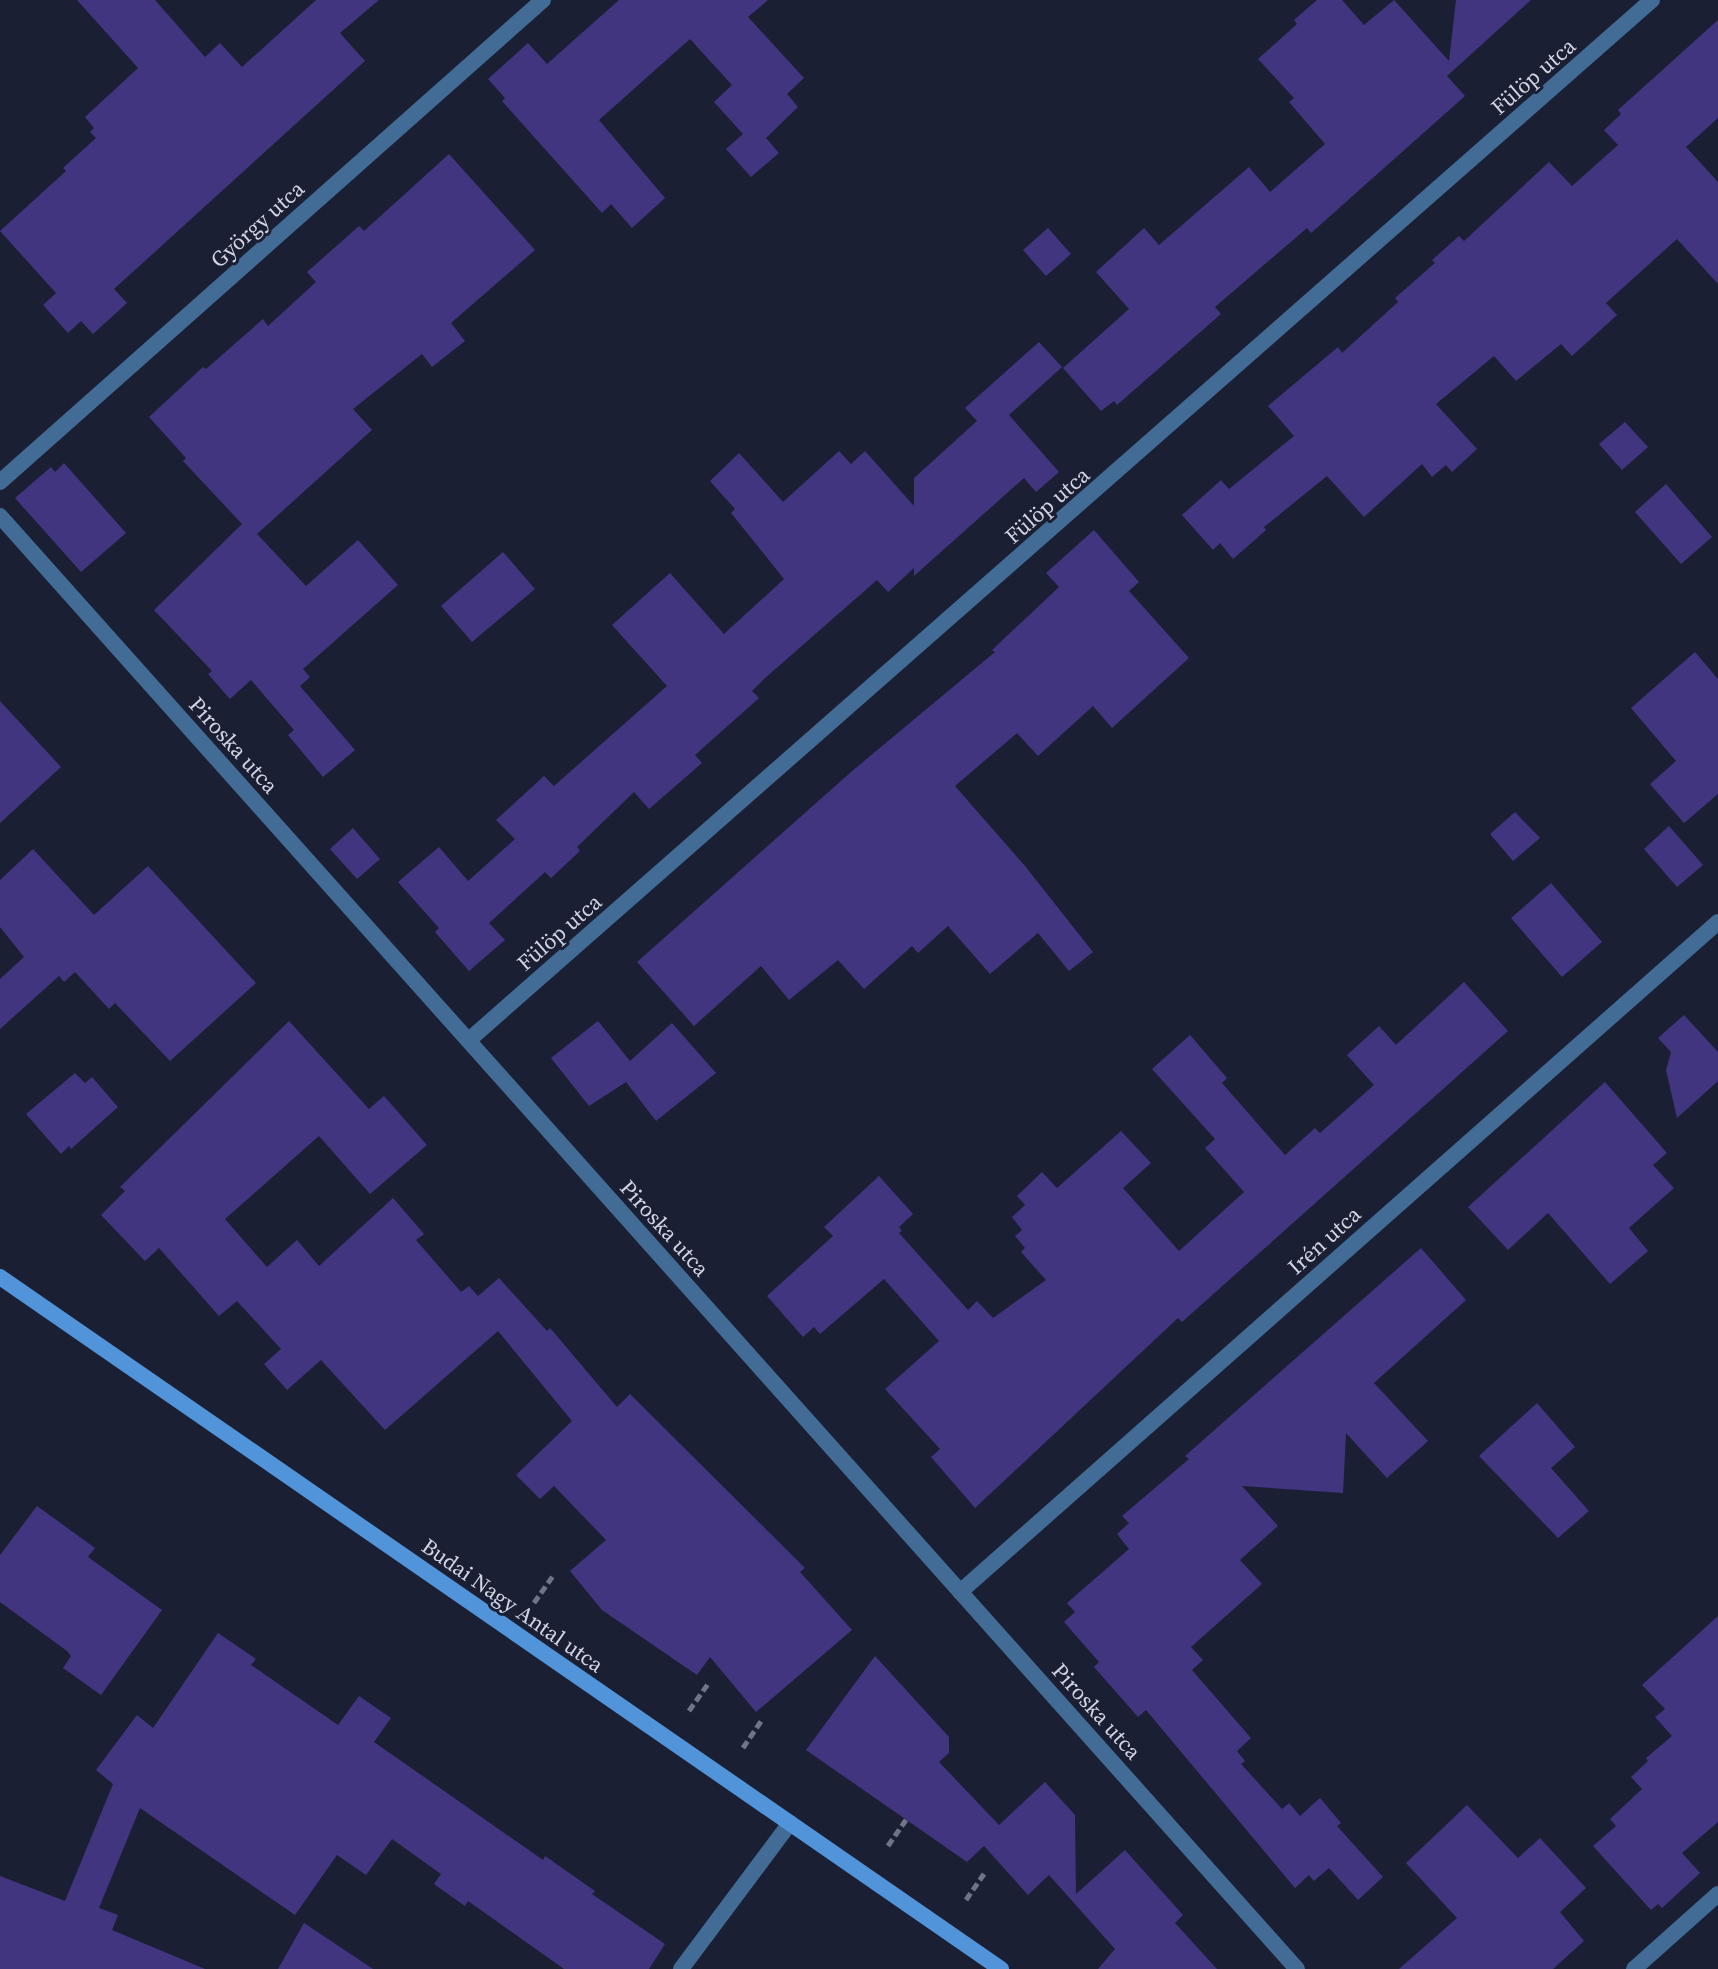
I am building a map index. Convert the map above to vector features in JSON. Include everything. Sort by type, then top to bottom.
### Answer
[{"type":"street","name":"György utca","points":[[0,482],[543,0]]},
{"type":"street","name":"Fülöp utca","points":[[469,1040],[1652,0]]},
{"type":"street","name":"Piroska utca","points":[[0,516],[1297,1969]]},
{"type":"street","name":"Irén utca","points":[[960,1592],[1718,922]]},
{"type":"street","name":"Budai Nagy Antal utca","points":[[0,1277],[1001,1969]]},
{"type":"street","points":[[681,1969],[790,1823]]},
{"type":"street","points":[[1634,1969],[1718,1894]]},
{"type":"path","points":[[534,1603],[553,1576]]},
{"type":"path","points":[[689,1711],[708,1684]]},
{"type":"path","points":[[743,1748],[762,1720]]},
{"type":"path","points":[[888,1846],[906,1820]]},
{"type":"path","points":[[966,1900],[984,1874]]},
{"type":"building","points":[[77,0],[155,0],[205,57],[220,43],[242,67],[316,0],[379,0],[340,33],[365,61],[114,289],[127,303],[93,334],[81,321],[68,333],[43,305],[56,293],[0,231],[66,171],[63,168],[96,138],[90,132],[94,128],[85,117],[138,68]]},
{"type":"building","points":[[619,0],[768,0],[748,17],[804,78],[787,94],[798,107],[766,138],[779,153],[751,177],[726,149],[743,134],[714,102],[732,85],[690,39],[599,120],[665,198],[632,228],[611,204],[602,213],[502,101],[505,98],[488,79],[528,43],[547,64]]},
{"type":"building","points":[[1317,0],[1342,0],[1364,25],[1394,0],[1449,61],[1456,0],[1531,0],[1447,76],[1465,96],[1311,233],[1307,228],[1215,307],[1221,314],[1117,405],[1114,401],[1101,411],[1063,368],[1129,309],[1096,272],[1144,228],[1159,245],[1249,167],[1270,192],[1325,144],[1289,102],[1294,98],[1258,59],[1297,24],[1294,20]]},
{"type":"building","points":[[1718,20],[1718,118],[1686,147],[1718,182],[1718,284],[1677,239],[1606,303],[1617,315],[1572,356],[1561,344],[1516,381],[1494,356],[1436,404],[1477,449],[1452,472],[1446,465],[1432,477],[1422,464],[1364,517],[1327,476],[1264,527],[1266,530],[1233,559],[1220,543],[1213,550],[1182,515],[1221,480],[1229,489],[1294,436],[1268,406],[1338,347],[1342,353],[1398,302],[1395,298],[1435,263],[1432,260],[1459,236],[1464,241],[1549,162],[1572,186],[1618,145],[1604,130],[1621,114],[1618,110]]},
{"type":"building","points":[[449,154],[535,250],[451,323],[465,341],[432,367],[422,354],[353,409],[372,430],[257,534],[306,586],[358,540],[398,585],[303,669],[310,677],[300,686],[355,750],[323,777],[288,735],[294,730],[251,680],[230,699],[208,674],[212,671],[154,610],[242,524],[183,461],[186,458],[149,417],[203,367],[206,369],[263,319],[268,326],[316,282],[307,272],[359,226],[364,231]]},
{"type":"building","points":[[1048,228],[1071,254],[1046,276],[1023,250]]},
{"type":"building","points":[[1039,342],[1062,367],[1009,415],[1059,472],[1036,492],[1024,478],[914,576],[914,568],[888,592],[877,580],[752,691],[759,698],[695,755],[702,763],[649,809],[634,792],[577,847],[580,851],[551,878],[545,872],[489,923],[505,940],[469,971],[435,932],[439,928],[398,882],[439,847],[468,881],[515,839],[496,820],[544,776],[554,786],[667,686],[612,625],[670,573],[724,634],[784,579],[731,513],[735,509],[710,481],[739,453],[783,502],[839,451],[851,464],[865,451],[914,506],[914,478],[977,421],[965,408]]},
{"type":"building","points":[[1625,422],[1648,447],[1622,470],[1599,444]]},
{"type":"building","points":[[64,463],[126,533],[81,572],[15,498],[51,467],[55,472]]},
{"type":"building","points":[[1666,484],[1712,537],[1681,564],[1635,512]]},
{"type":"building","points":[[1094,530],[1139,582],[1129,591],[1189,658],[1112,728],[1093,706],[1038,756],[1017,733],[955,786],[1025,866],[1093,952],[1069,971],[1038,933],[990,974],[948,926],[918,953],[912,946],[864,989],[838,960],[789,1000],[761,966],[694,1026],[637,962],[851,772],[995,652],[992,650],[1059,587],[1046,573]]},
{"type":"building","points":[[503,552],[535,589],[472,642],[441,606]]},
{"type":"building","points":[[1695,652],[1718,679],[1718,794],[1684,823],[1650,784],[1676,761],[1631,708]]},
{"type":"building","points":[[0,701],[61,767],[0,823]]},
{"type":"building","points":[[1515,812],[1540,838],[1513,861],[1490,834]]},
{"type":"building","points":[[1669,826],[1703,865],[1677,887],[1644,849]]},
{"type":"building","points":[[353,828],[380,859],[357,879],[330,849]]},
{"type":"building","points":[[33,849],[94,915],[148,866],[256,983],[170,1061],[115,1003],[109,1009],[75,972],[64,982],[59,976],[0,1029],[0,979],[24,957],[0,927],[0,880]]},
{"type":"building","points":[[1551,883],[1602,942],[1562,977],[1511,918]]},
{"type":"building","points":[[1464,982],[1508,1031],[1182,1322],[1178,1318],[975,1508],[931,1457],[940,1449],[885,1389],[939,1341],[884,1279],[820,1334],[814,1327],[803,1337],[767,1296],[833,1236],[824,1227],[879,1176],[913,1214],[899,1227],[902,1231],[899,1233],[968,1310],[977,1301],[993,1318],[1046,1280],[1021,1252],[1025,1248],[1015,1236],[1022,1230],[1012,1217],[1025,1205],[1017,1196],[1042,1172],[1057,1188],[1121,1131],[1151,1163],[1123,1188],[1179,1251],[1244,1192],[1205,1148],[1215,1139],[1152,1069],[1190,1035],[1227,1078],[1222,1083],[1285,1155],[1315,1128],[1320,1133],[1374,1085],[1347,1055],[1379,1026],[1396,1045]]},
{"type":"building","points":[[1684,1015],[1718,1052],[1718,1081],[1677,1118],[1666,1070],[1671,1052],[1658,1038]]},
{"type":"building","points":[[289,1021],[369,1109],[384,1096],[427,1145],[370,1194],[319,1136],[225,1219],[267,1267],[297,1240],[319,1266],[393,1198],[424,1234],[416,1240],[461,1292],[469,1286],[478,1296],[499,1278],[547,1331],[550,1328],[617,1407],[630,1394],[805,1568],[800,1572],[852,1630],[756,1712],[710,1657],[697,1675],[602,1610],[570,1571],[606,1540],[554,1486],[540,1499],[516,1475],[572,1421],[498,1331],[385,1430],[321,1360],[287,1390],[264,1364],[281,1349],[237,1301],[219,1316],[159,1248],[145,1261],[101,1215],[125,1191],[120,1187]]},
{"type":"building","points":[[598,1021],[630,1061],[672,1023],[716,1073],[656,1121],[626,1082],[589,1106],[551,1058]]},
{"type":"building","points":[[75,1073],[85,1083],[92,1077],[118,1107],[71,1149],[69,1146],[61,1154],[26,1114]]},
{"type":"building","points":[[1605,1082],[1667,1153],[1653,1165],[1674,1188],[1629,1228],[1648,1251],[1610,1284],[1548,1213],[1508,1250],[1468,1207]]},
{"type":"building","points":[[1421,1248],[1466,1300],[1374,1383],[1428,1441],[1387,1478],[1346,1433],[1343,1493],[1242,1486],[1278,1526],[1240,1560],[1262,1584],[1191,1647],[1203,1660],[1192,1670],[1251,1738],[1237,1751],[1245,1761],[1241,1764],[1282,1809],[1289,1803],[1300,1816],[1320,1798],[1341,1823],[1337,1826],[1383,1877],[1358,1900],[1329,1868],[1314,1881],[1309,1875],[1295,1888],[1146,1710],[1138,1717],[1094,1667],[1099,1662],[1064,1622],[1075,1612],[1067,1603],[1129,1549],[1117,1534],[1129,1523],[1122,1516],[1189,1459],[1185,1456]]},
{"type":"building","points":[[1537,1403],[1575,1447],[1551,1468],[1589,1511],[1558,1538],[1479,1456]]},
{"type":"building","points":[[37,1506],[95,1548],[88,1557],[162,1610],[101,1695],[63,1668],[71,1656],[67,1651],[0,1602],[0,1555]]},
{"type":"building","points":[[1718,1616],[1718,1822],[1682,1853],[1700,1873],[1662,1908],[1658,1904],[1651,1910],[1593,1846],[1616,1826],[1610,1819],[1642,1789],[1631,1777],[1648,1761],[1646,1758],[1672,1736],[1655,1717],[1665,1709],[1642,1685]]},
{"type":"building","points":[[218,1633],[256,1659],[251,1665],[338,1725],[359,1696],[391,1718],[374,1742],[543,1860],[545,1856],[595,1891],[592,1894],[665,1944],[649,1969],[564,1969],[468,1901],[465,1906],[434,1884],[441,1874],[392,1839],[366,1875],[337,1855],[295,1915],[140,1808],[99,1908],[118,1915],[112,1930],[205,1969],[0,1969],[0,1876],[65,1901],[113,1784],[96,1770],[137,1715],[153,1728]]},
{"type":"building","points":[[875,1656],[949,1737],[949,1753],[939,1762],[999,1825],[1045,1782],[1075,1815],[1076,1894],[1125,1850],[1183,1915],[1175,1923],[1217,1969],[1098,1969],[1115,1949],[1049,1875],[1028,1895],[984,1846],[967,1862],[806,1750]]},
{"type":"building","points":[[1467,1805],[1518,1858],[1540,1838],[1586,1888],[1560,1912],[1584,1941],[1553,1969],[1399,1969],[1457,1918],[1406,1863]]},
{"type":"building","points":[[304,1923],[373,1969],[278,1969]]}]
